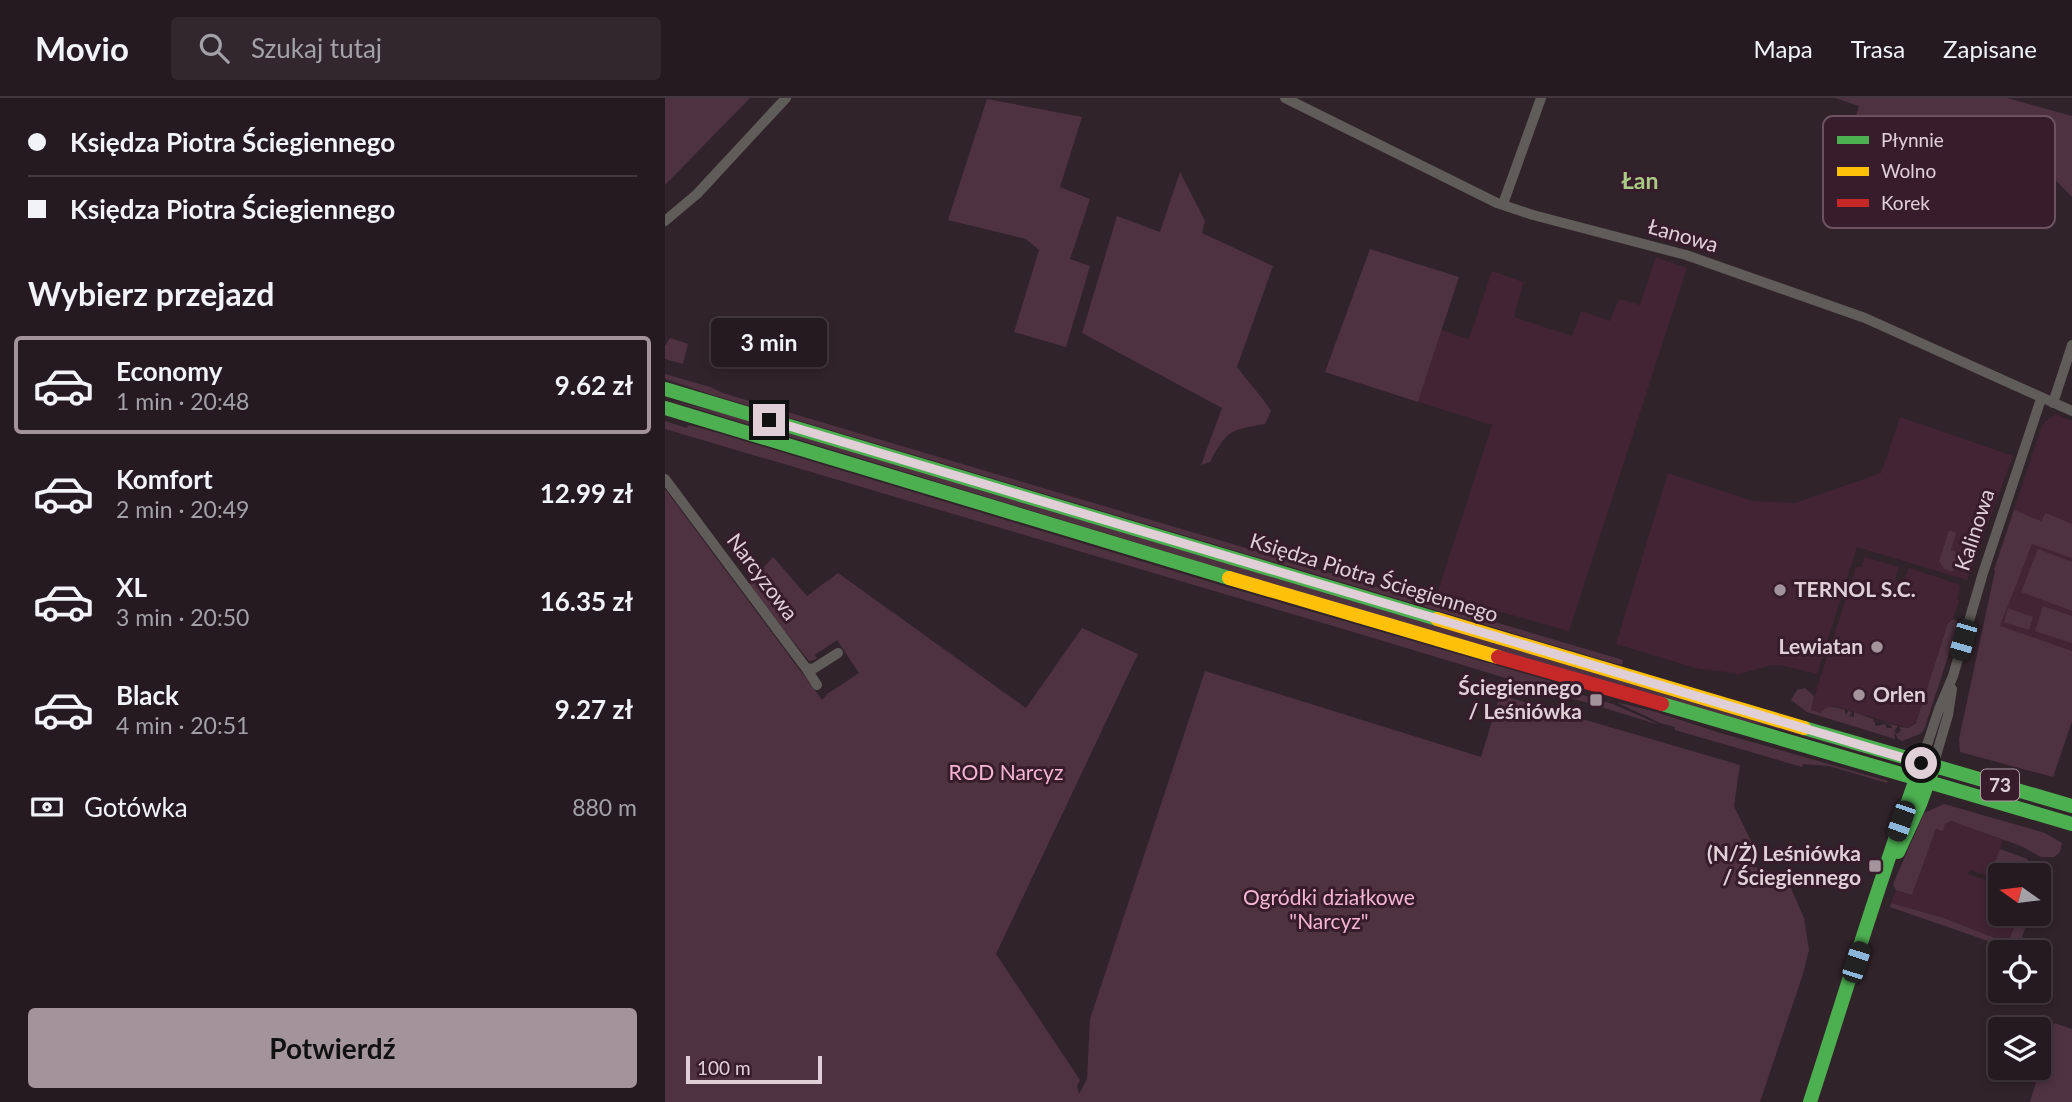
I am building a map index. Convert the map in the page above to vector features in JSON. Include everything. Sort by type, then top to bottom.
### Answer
[{"type":"main road","name":"Księdza Piotra Ściegiennego","points":[[665,389],[2072,806]]},
{"type":"main road","name":"Księdza Piotra Ściegiennego","points":[[665,408],[1184,565],[2072,824]]},
{"type":"main road","name":"Kalinowa","points":[[1810,1102],[1880,888],[1902,844],[1927,764]]},
{"type":"street","points":[[665,221],[697,194],[786,98]]},
{"type":"street","name":"Łanowa","points":[[1285,98],[1462,187],[1503,204],[1533,215],[1686,255],[1865,318],[2072,411]]},
{"type":"street","points":[[1503,204],[1541,98]]},
{"type":"street","points":[[2053,403],[2072,345]]},
{"type":"street","name":"Kalinowa","points":[[1927,764],[1939,709],[1953,676],[1969,617],[2041,399]]},
{"type":"street","name":"Narcyzowa","points":[[665,479],[817,685]]},
{"type":"street","points":[[806,668],[813,669],[838,653]]},
{"type":"shaded area","points":[[1656,257],[1687,268],[1569,631],[1437,594],[1492,425],[1418,402],[1441,330],[1469,339],[1492,271],[1523,282],[1514,317],[1572,336],[1581,311],[1610,321],[1619,299],[1640,305]]},
{"type":"shaded area","points":[[2056,414],[2072,421],[2072,721],[2053,777],[1960,752],[1959,739],[1995,566],[2042,426]]},
{"type":"shaded area","points":[[1900,417],[2013,456],[1967,580],[1857,547],[1817,674],[1772,665],[1736,675],[1699,669],[1616,644],[1668,473],[1753,501],[1795,503],[1881,473]]},
{"type":"shaded area","points":[[1865,557],[1899,567],[1895,580],[1900,582],[1904,580],[1909,568],[1961,585],[1957,598],[1959,601],[1953,619],[1948,623],[1917,720],[1909,728],[1833,706],[1821,713],[1810,710],[1856,567],[1861,567]]},
{"type":"shaded area","points":[[1952,821],[2003,840],[1995,863],[1988,863],[1988,876],[1970,870],[1968,874],[1988,881],[1988,926],[2015,926],[2010,940],[2001,940],[1944,918],[1891,903],[1896,890],[1912,895],[1936,829],[1943,828],[1946,823]]},
{"type":"green space","points":[[665,98],[750,98],[665,185]]},
{"type":"green space","points":[[1835,98],[2007,98],[2072,116],[2072,197],[2055,180],[2055,116],[1856,116],[1859,106]]},
{"type":"green space","points":[[987,99],[1082,117],[1060,187],[1090,199],[1070,259],[1090,266],[1066,347],[1014,332],[1039,250],[1026,239],[948,220]]},
{"type":"green space","points":[[1180,172],[1205,221],[1202,233],[1273,266],[1237,367],[1271,411],[1265,424],[1231,433],[1221,443],[1210,462],[1201,465],[1222,408],[1082,333],[1117,216],[1160,232]]},
{"type":"green space","points":[[1370,249],[1459,277],[1418,402],[1325,372]]},
{"type":"green space","points":[[670,338],[688,344],[683,364],[665,359],[665,346]]},
{"type":"green space","points":[[665,374],[1623,660],[1622,665],[716,396],[665,379]]},
{"type":"green space","points":[[665,399],[722,413],[1894,762],[1768,726],[1722,716],[1394,621]]},
{"type":"green space","points":[[665,421],[687,428],[688,425],[708,430],[1210,582],[1547,680],[1613,704],[1660,725],[665,429]]},
{"type":"green space","points":[[665,489],[822,700],[859,673],[837,640],[815,655],[817,659],[809,661],[748,585],[773,557],[807,596],[838,573],[1026,708],[1082,628],[1138,654],[996,954],[1080,1080],[1077,1086],[1079,1094],[1087,1079],[1090,1019],[1205,671],[1481,757],[1500,695],[1740,765],[1734,806],[1752,843],[1748,864],[1787,879],[1804,918],[1809,950],[1760,1102],[665,1102]]},
{"type":"green space","points":[[2014,510],[2041,521],[2046,513],[2072,524],[2072,558],[2032,544],[2000,626],[2072,651],[2072,721],[2053,777],[1960,752],[1959,739],[1994,570]]},
{"type":"green space","points":[[1949,530],[1956,533],[1951,550],[1959,553],[1953,572],[1944,569],[1939,561]]},
{"type":"green space","points":[[2038,549],[2072,562],[2072,611],[2021,592]]},
{"type":"green space","points":[[2043,606],[2072,616],[2072,643],[2035,631]]},
{"type":"green space","points":[[2008,608],[2033,617],[2029,630],[2004,622]]},
{"type":"green space","points":[[1953,619],[1957,621],[1957,629],[1924,730],[1920,734],[1902,741],[1894,730],[1895,739],[1807,712],[1791,700],[1797,690],[1805,688],[1814,696],[1811,710],[1821,713],[1826,708],[1835,707],[1845,710],[1847,714],[1848,711],[1852,712],[1849,716],[1854,717],[1854,712],[1873,719],[1876,726],[1885,724],[1887,728],[1892,728],[1883,722],[1898,726],[1895,730],[1898,734],[1901,730],[1899,727],[1909,728],[1916,723],[1948,623]]},
{"type":"green space","points":[[1616,702],[1888,781],[1887,783],[1829,766],[1803,764],[1802,767],[1675,730],[1675,727],[1660,723]]},
{"type":"green space","points":[[1944,804],[2045,833],[2062,843],[2060,852],[2054,857],[2041,857],[2021,846],[1951,821],[1945,824],[1943,831],[1936,829],[1912,895],[1896,890],[1894,882],[1924,813]]},
{"type":"green space","points":[[2000,849],[2027,859],[2030,863],[1994,863]]},
{"type":"green space","points":[[1891,903],[1944,918],[2000,940],[1988,941],[1890,907]]},
{"type":"green space","points":[[2014,926],[2026,926],[2021,940],[2009,940]]},
{"type":"green space","points":[[2054,1023],[2072,1029],[2072,1102],[2030,1102],[2037,1080],[2051,1080],[2051,1033]]},
{"type":"traffic: fast","points":[[665,389],[1437,619]]},
{"type":"traffic: fast","points":[[665,408],[1229,578]]},
{"type":"traffic: fast","points":[[1662,704],[2072,824]]},
{"type":"traffic: fast","points":[[1804,728],[2072,806]]},
{"type":"traffic: fast","points":[[1810,1102],[1920,768]]},
{"type":"traffic: fast","points":[[1898,852],[1932,771]]},
{"type":"traffic: slow","points":[[1229,578],[1498,657]]},
{"type":"traffic: slow","points":[[1437,619],[1804,728]]},
{"type":"traffic: jam","points":[[1498,657],[1662,704]]},
{"type":"place","name":"TERNOL S.C.","points":[[1780,590]]},
{"type":"place","name":"Lewiatan","points":[[1877,647]]},
{"type":"place","name":"Orlen","points":[[1859,695]]},
{"type":"place","name":"Ściegiennego / Leśniówka","points":[[1596,700]]},
{"type":"place","name":"(N/Ż) Leśniówka / Ściegiennego","points":[[1875,866]]},
{"type":"district","name":"Łan","points":[[1640,181]]},
{"type":"route","points":[[769,420],[1921,763]]},
{"type":"park label","name":"ROD Narcyz","points":[[1006,773]]},
{"type":"park label","name":"Ogródki działkowe \"Narcyz\"","points":[[1329,910]]}]
